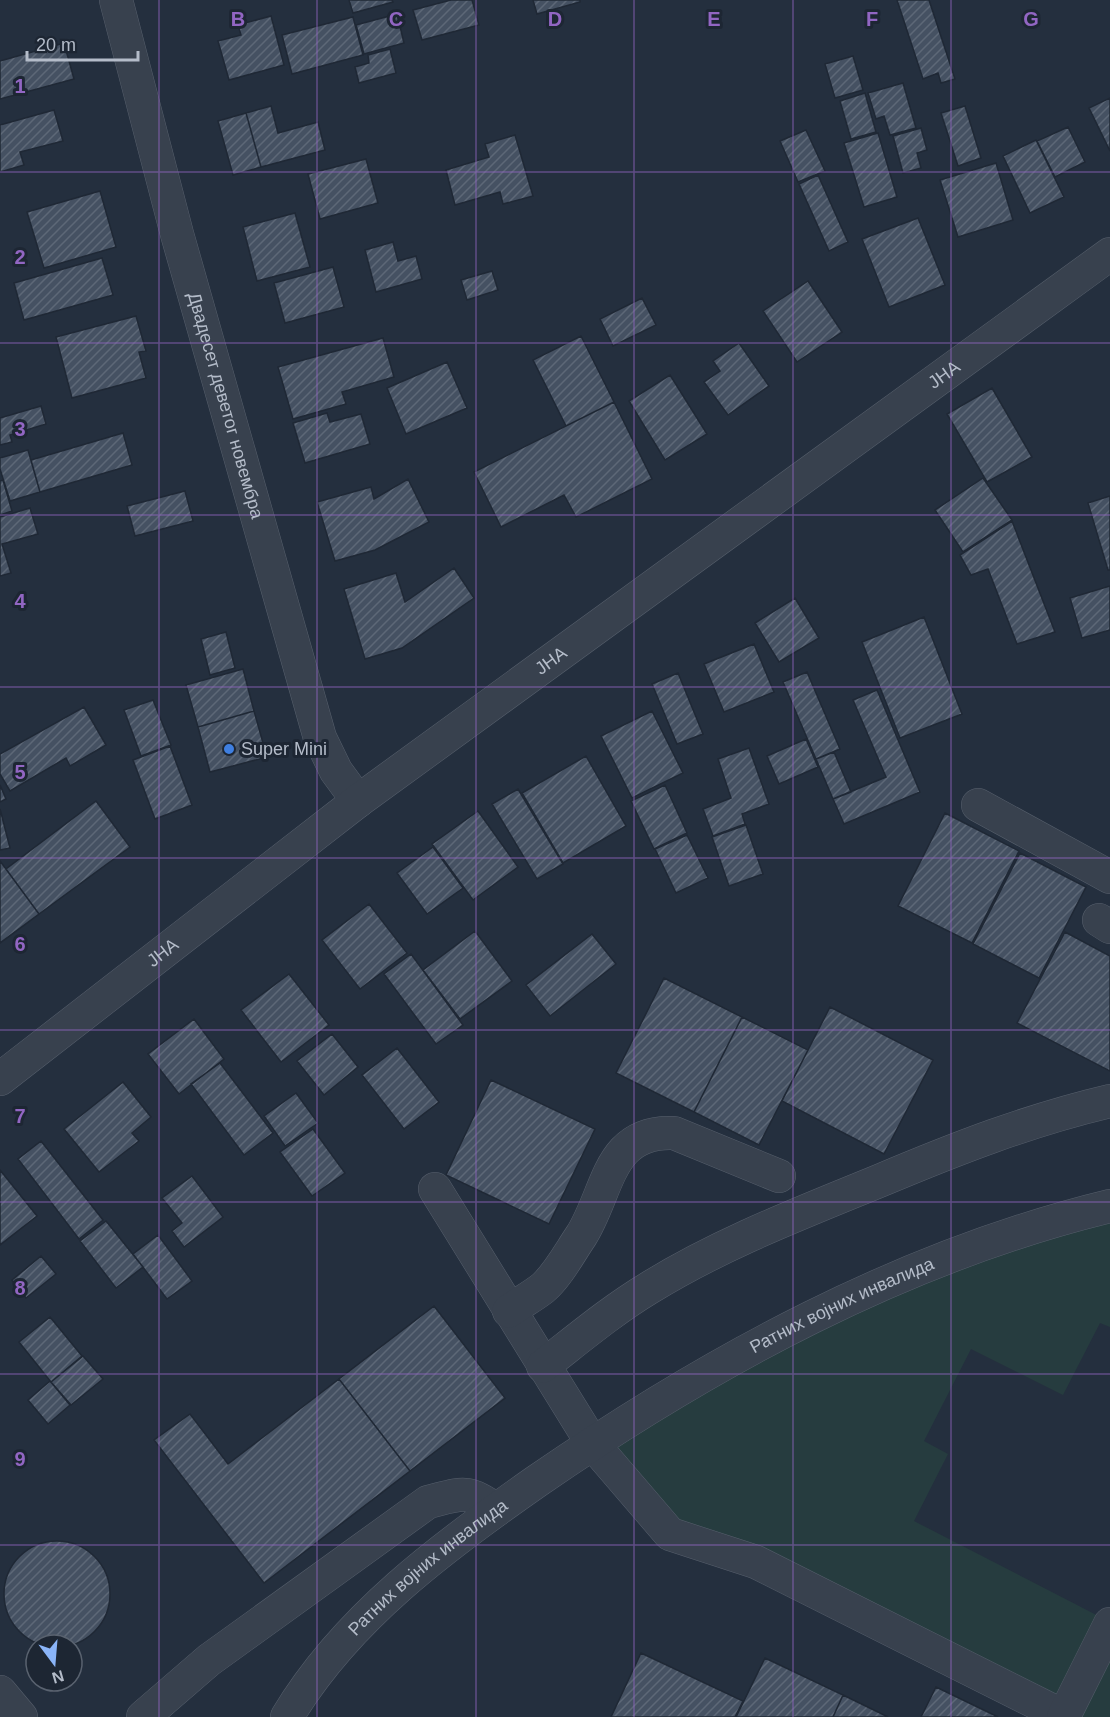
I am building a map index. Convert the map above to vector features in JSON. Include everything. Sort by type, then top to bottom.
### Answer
[{"type":"street","name":"Двадесет деветог новембра","points":[[116,0],[180,245],[320,738],[336,771],[358,801]]},
{"type":"street","name":"ЈНА","points":[[0,1079],[358,801],[1110,254]]},
{"type":"street","points":[[978,805],[1110,877]]},
{"type":"street","points":[[543,1366],[611,1312],[651,1286],[752,1235],[971,1142],[1027,1122],[1110,1101]]},
{"type":"street","points":[[509,1311],[544,1287],[582,1233],[616,1162],[625,1148],[639,1137],[657,1132],[674,1133],[779,1176]]},
{"type":"street","points":[[435,1190],[592,1443],[670,1534],[756,1562],[1064,1717],[1110,1624]]},
{"type":"street","name":"Ратних војних инвалида","points":[[287,1717],[306,1686],[354,1630],[402,1584],[496,1510],[592,1443],[731,1359],[873,1288],[1054,1219],[1110,1206]]},
{"type":"street","points":[[143,1717],[209,1660],[428,1502],[466,1493],[482,1499],[496,1510]]},
{"type":"street","points":[[0,1692],[21,1717]]},
{"type":"green space","points":[[1110,1206],[1110,1327],[1100,1323],[1063,1395],[971,1349],[924,1441],[948,1454],[914,1521],[1110,1622],[1110,1717],[1059,1717],[670,1534],[592,1443],[731,1359]]},
{"type":"building","points":[[349,0],[392,0],[393,2],[353,13]]},
{"type":"building","points":[[451,0],[472,0],[479,25],[422,40],[413,10]]},
{"type":"building","points":[[533,0],[580,0],[580,2],[537,14]]},
{"type":"building","points":[[897,0],[929,0],[955,79],[941,83],[938,73],[923,79]]},
{"type":"building","points":[[397,14],[404,43],[364,54],[356,25]]},
{"type":"building","points":[[271,16],[284,65],[229,80],[218,41],[241,35],[238,25]]},
{"type":"building","points":[[353,17],[363,55],[292,74],[282,35]]},
{"type":"building","points":[[64,43],[74,79],[0,99],[0,61]]},
{"type":"building","points":[[390,49],[396,73],[359,83],[355,67],[369,63],[368,55]]},
{"type":"building","points":[[853,56],[863,90],[835,98],[825,64]]},
{"type":"building","points":[[903,83],[916,128],[890,135],[884,116],[876,119],[868,93]]},
{"type":"building","points":[[865,93],[876,132],[851,139],[840,101]]},
{"type":"building","points":[[1110,98],[1110,151],[1089,108]]},
{"type":"building","points":[[271,106],[278,133],[318,122],[325,150],[261,167],[246,113]]},
{"type":"building","points":[[965,106],[981,158],[958,166],[941,113]]},
{"type":"building","points":[[54,110],[63,141],[20,152],[24,165],[0,172],[0,125]]},
{"type":"building","points":[[246,113],[261,167],[233,175],[218,121]]},
{"type":"building","points":[[1068,127],[1085,162],[1055,177],[1037,141]]},
{"type":"building","points":[[921,128],[927,150],[917,153],[921,168],[903,173],[893,136]]},
{"type":"building","points":[[806,130],[825,171],[798,182],[780,141]]},
{"type":"building","points":[[878,133],[897,197],[864,207],[844,143]]},
{"type":"building","points":[[515,135],[533,196],[503,204],[500,192],[455,205],[446,170],[489,157],[485,144]]},
{"type":"building","points":[[1036,140],[1064,197],[1030,213],[1003,156]]},
{"type":"building","points":[[366,159],[378,203],[320,219],[308,174]]},
{"type":"building","points":[[996,163],[1013,220],[958,237],[940,180]]},
{"type":"building","points":[[818,175],[848,242],[829,251],[799,184]]},
{"type":"building","points":[[100,191],[116,247],[44,268],[27,212]]},
{"type":"building","points":[[295,213],[310,267],[257,281],[243,227]]},
{"type":"building","points":[[918,218],[945,285],[889,307],[862,239]]},
{"type":"building","points":[[393,242],[398,261],[416,256],[422,279],[376,292],[365,250]]},
{"type":"building","points":[[102,258],[113,295],[24,320],[14,283]]},
{"type":"building","points":[[333,267],[344,307],[285,323],[274,283]]},
{"type":"building","points":[[492,271],[498,290],[467,300],[461,280]]},
{"type":"building","points":[[808,281],[842,332],[797,362],[763,311]]},
{"type":"building","points":[[642,298],[656,325],[613,346],[600,319]]},
{"type":"building","points":[[136,316],[146,351],[139,352],[146,378],[72,398],[56,337]]},
{"type":"building","points":[[581,336],[614,402],[566,426],[533,360]]},
{"type":"building","points":[[383,338],[394,377],[342,392],[346,404],[293,419],[278,367]]},
{"type":"building","points":[[739,343],[769,386],[728,415],[704,382],[720,371],[713,361]]},
{"type":"building","points":[[447,362],[467,408],[406,434],[387,388]]},
{"type":"building","points":[[670,375],[707,434],[665,460],[629,401]]},
{"type":"building","points":[[992,388],[1032,457],[987,482],[947,414]]},
{"type":"building","points":[[614,402],[652,479],[576,517],[564,495],[501,527],[474,472]]},
{"type":"building","points":[[41,406],[46,424],[10,435],[12,442],[0,445],[0,418]]},
{"type":"building","points":[[327,413],[330,422],[361,414],[370,444],[305,463],[293,423]]},
{"type":"building","points":[[123,433],[132,465],[40,492],[31,460]]},
{"type":"building","points":[[28,450],[40,492],[10,501],[0,469],[0,458]]},
{"type":"building","points":[[983,478],[1012,520],[963,552],[935,510]]},
{"type":"building","points":[[408,479],[429,522],[375,550],[335,561],[317,502],[371,487],[374,499]]},
{"type":"building","points":[[3,480],[12,511],[0,515],[0,481]]},
{"type":"building","points":[[185,491],[193,521],[135,536],[127,506]]},
{"type":"building","points":[[1110,496],[1110,570],[1108,570],[1088,503]]},
{"type":"building","points":[[30,508],[38,534],[2,544],[11,573],[0,576],[0,517]]},
{"type":"building","points":[[1012,521],[1055,632],[1017,644],[988,569],[971,575],[960,555]]},
{"type":"building","points":[[454,568],[474,598],[402,648],[365,659],[344,589],[396,573],[405,602]]},
{"type":"building","points":[[1110,586],[1110,630],[1082,638],[1070,598]]},
{"type":"building","points":[[795,598],[819,638],[779,662],[755,623]]},
{"type":"building","points":[[924,617],[962,714],[900,738],[862,642]]},
{"type":"building","points":[[226,632],[235,668],[210,675],[201,639]]},
{"type":"building","points":[[754,644],[774,692],[724,712],[704,664]]},
{"type":"building","points":[[243,669],[254,711],[198,727],[186,685]]},
{"type":"building","points":[[807,672],[840,749],[816,759],[783,682]]},
{"type":"building","points":[[678,673],[703,734],[677,744],[652,684]]},
{"type":"building","points":[[877,690],[920,792],[844,824],[833,799],[886,777],[853,700]]},
{"type":"building","points":[[153,700],[171,745],[141,756],[124,710]]},
{"type":"building","points":[[84,707],[106,745],[70,766],[66,758],[10,791],[0,774],[0,754]]},
{"type":"building","points":[[254,711],[267,757],[210,772],[198,727]]},
{"type":"building","points":[[652,711],[683,773],[632,798],[601,736]]},
{"type":"building","points":[[806,739],[818,767],[779,784],[767,756]]},
{"type":"building","points":[[170,746],[192,805],[155,819],[133,760]]},
{"type":"building","points":[[749,748],[769,804],[742,814],[745,824],[713,836],[703,809],[731,798],[718,759]]},
{"type":"building","points":[[834,752],[851,792],[833,799],[816,759]]},
{"type":"building","points":[[586,756],[626,826],[563,863],[522,793]]},
{"type":"building","points":[[0,785],[6,799],[0,802]]},
{"type":"building","points":[[665,785],[687,833],[654,849],[631,801]]},
{"type":"building","points":[[518,789],[563,864],[537,879],[492,804]]},
{"type":"building","points":[[96,801],[130,847],[39,914],[6,869]]},
{"type":"building","points":[[0,809],[10,848],[0,850]]},
{"type":"building","points":[[478,811],[518,867],[473,900],[432,844]]},
{"type":"building","points":[[945,813],[1019,851],[972,943],[898,906]]},
{"type":"building","points":[[746,825],[763,874],[729,886],[712,837]]},
{"type":"building","points":[[687,835],[708,878],[676,893],[655,849]]},
{"type":"building","points":[[433,847],[463,888],[427,914],[397,873]]},
{"type":"building","points":[[1020,853],[1086,887],[1039,978],[973,944]]},
{"type":"building","points":[[0,861],[39,914],[0,943]]},
{"type":"building","points":[[369,904],[407,953],[360,989],[322,940]]},
{"type":"building","points":[[475,931],[512,981],[460,1019],[423,970]]},
{"type":"building","points":[[1065,932],[1110,956],[1110,1071],[1017,1023]]},
{"type":"building","points":[[592,934],[616,964],[550,1016],[526,985]]},
{"type":"building","points":[[411,954],[463,1025],[436,1044],[384,974]]},
{"type":"building","points":[[289,974],[329,1025],[281,1062],[241,1010]]},
{"type":"building","points":[[664,978],[742,1017],[694,1112],[616,1073]]},
{"type":"building","points":[[830,1007],[933,1060],[884,1154],[782,1101]]},
{"type":"building","points":[[742,1017],[808,1050],[759,1145],[694,1112]]},
{"type":"building","points":[[194,1019],[224,1059],[179,1094],[148,1054]]},
{"type":"building","points":[[332,1034],[358,1067],[324,1095],[297,1061]]},
{"type":"building","points":[[397,1048],[439,1102],[404,1129],[362,1075]]},
{"type":"building","points":[[220,1063],[273,1133],[244,1155],[191,1084]]},
{"type":"building","points":[[491,1080],[595,1129],[549,1224],[446,1175]]},
{"type":"building","points":[[123,1082],[151,1117],[132,1133],[139,1141],[99,1172],[64,1129]]},
{"type":"building","points":[[296,1093],[318,1123],[285,1146],[264,1116]]},
{"type":"building","points":[[313,1129],[345,1173],[312,1196],[280,1152]]},
{"type":"building","points":[[41,1141],[103,1220],[79,1239],[18,1159]]},
{"type":"building","points":[[0,1170],[37,1216],[0,1245]]},
{"type":"building","points":[[192,1176],[223,1217],[184,1247],[172,1231],[182,1223],[162,1198]]},
{"type":"building","points":[[106,1221],[143,1267],[116,1288],[80,1241]]},
{"type":"building","points":[[158,1235],[192,1281],[167,1299],[133,1254]]},
{"type":"building","points":[[41,1256],[56,1274],[26,1298],[12,1280]]},
{"type":"building","points":[[434,1306],[505,1398],[410,1471],[339,1379]]},
{"type":"building","points":[[50,1317],[82,1356],[51,1382],[19,1342]]},
{"type":"building","points":[[83,1356],[103,1379],[71,1405],[51,1382]]},
{"type":"building","points":[[339,1379],[410,1471],[264,1583],[154,1440],[190,1414],[228,1464]]},
{"type":"building","points":[[50,1381],[70,1405],[48,1424],[28,1400]]},
{"type":"building","points":[[47,1542],[67,1542],[86,1550],[101,1565],[109,1584],[109,1604],[106,1614],[94,1631],[84,1639],[84,1633],[24,1634],[13,1623],[5,1604],[5,1584],[13,1565],[28,1550]]},
{"type":"building","points":[[641,1653],[743,1701],[735,1717],[611,1717]]},
{"type":"building","points":[[765,1658],[843,1695],[833,1717],[736,1717]]},
{"type":"building","points":[[936,1687],[998,1717],[921,1717]]},
{"type":"building","points":[[843,1695],[888,1717],[833,1717]]},
{"type":"place","name":"Super Mini","points":[[229,749]]}]
